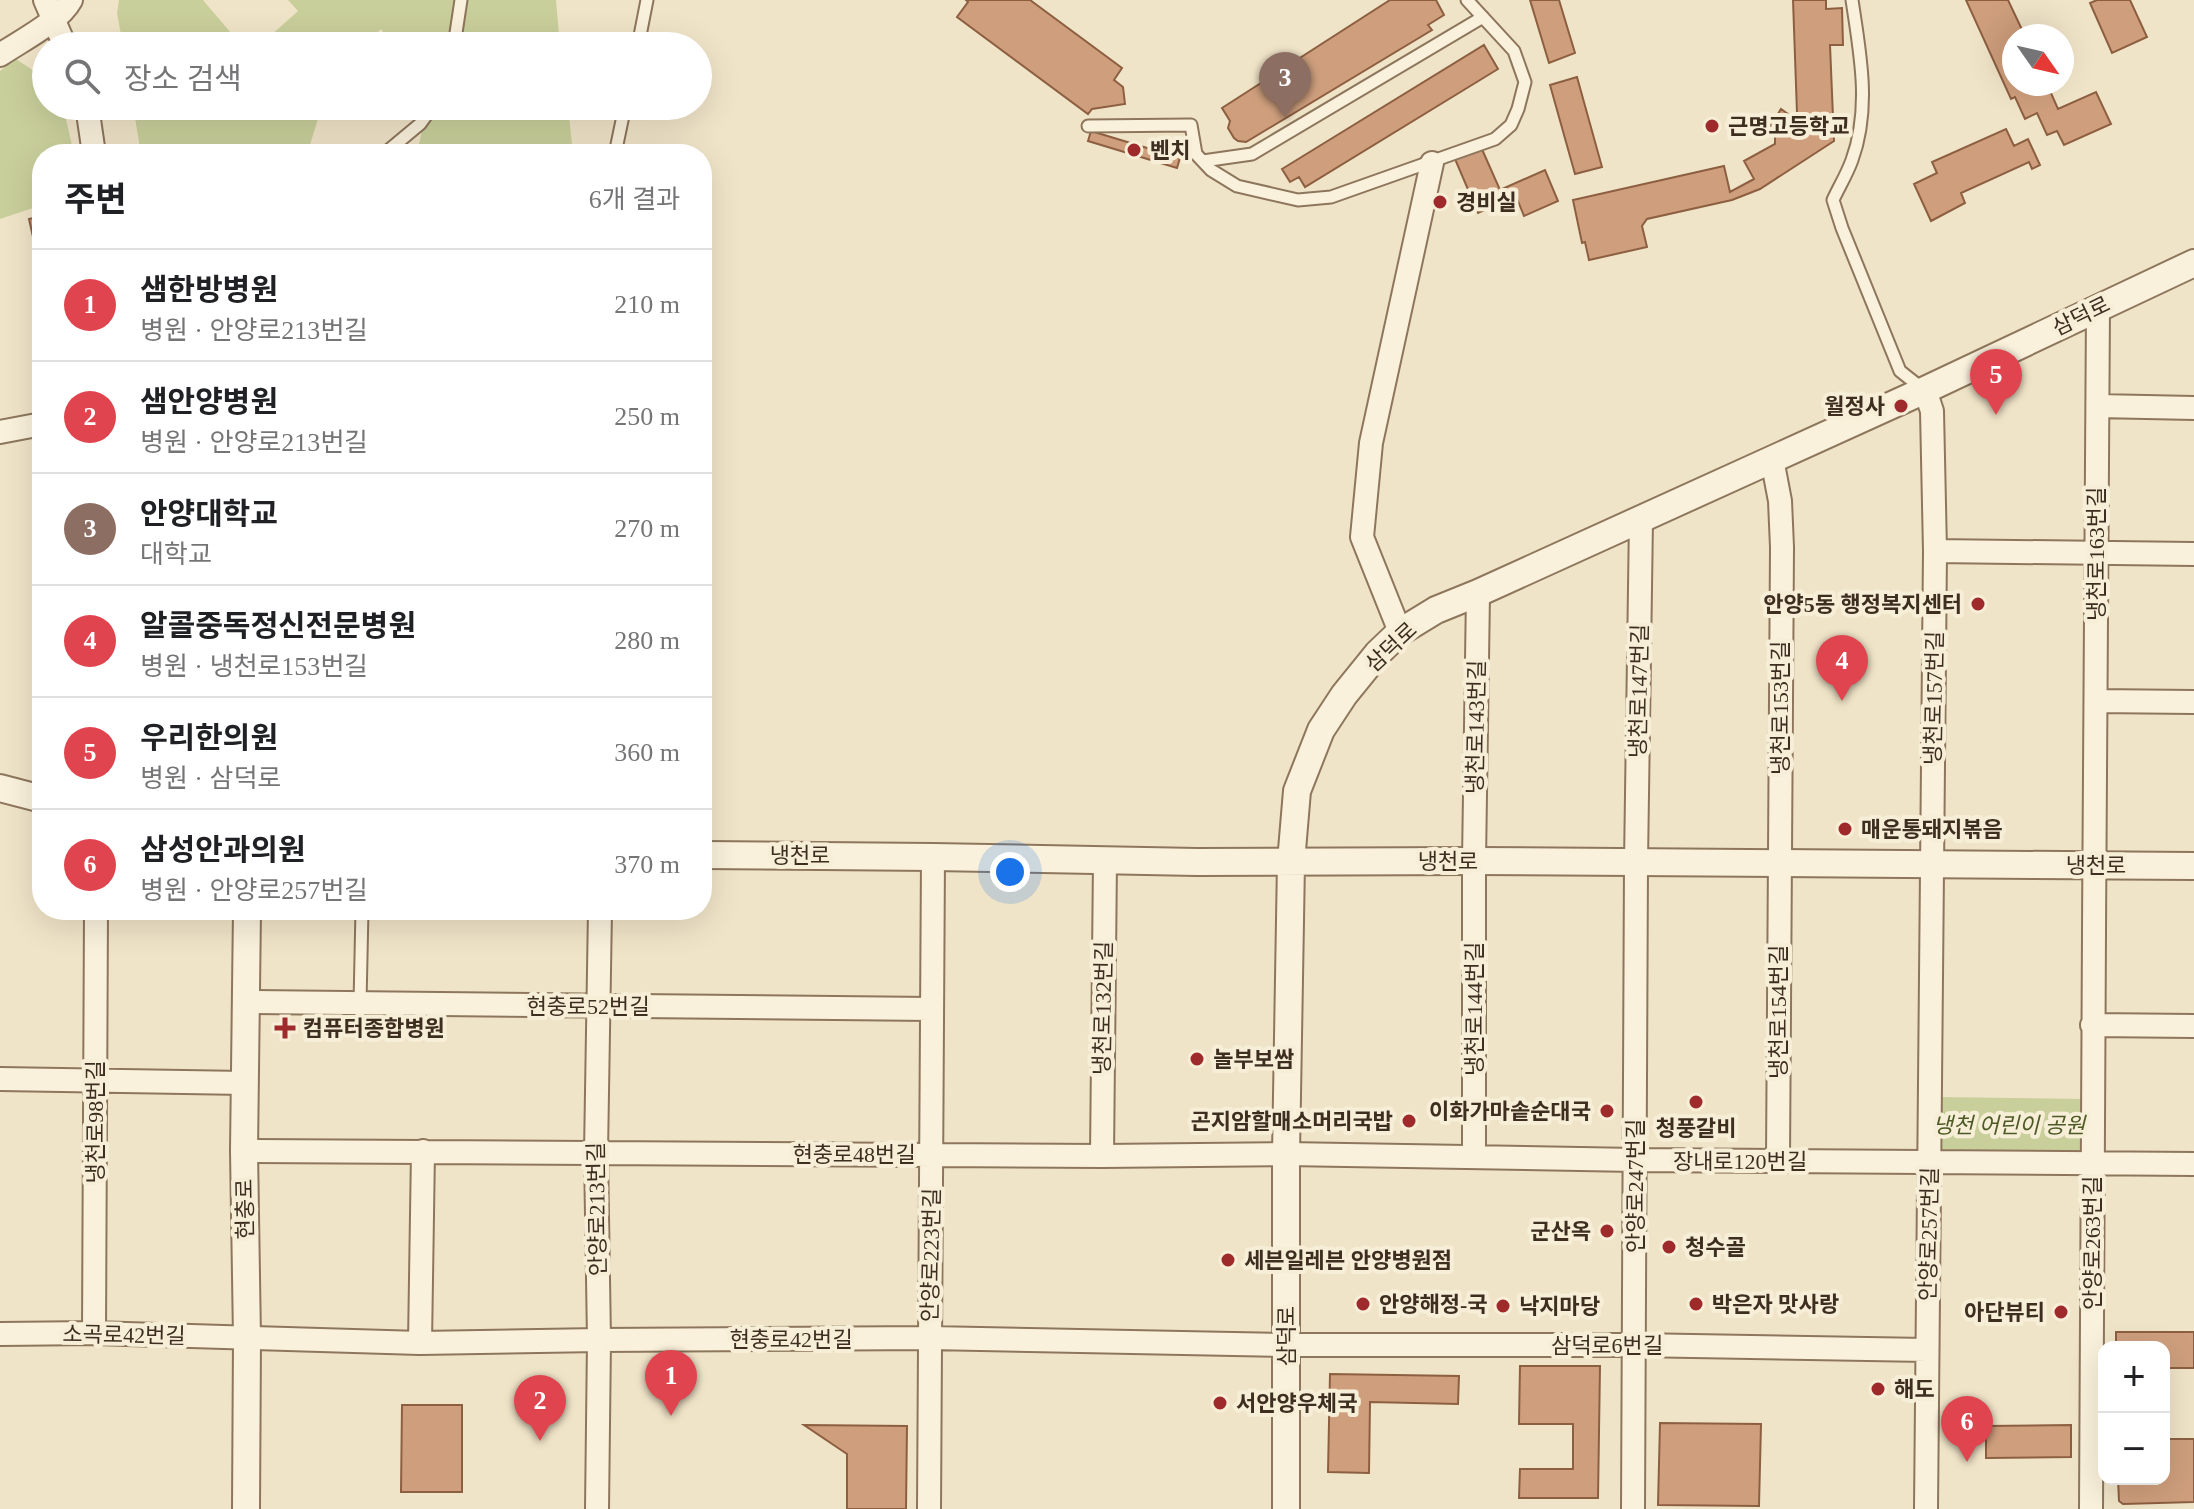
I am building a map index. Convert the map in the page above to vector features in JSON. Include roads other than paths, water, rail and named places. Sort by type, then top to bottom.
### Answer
[{"type":"street","points":[[0,55],[50,10],[67,8],[71,0]]},
{"type":"street","points":[[50,10],[59,32]]},
{"type":"street","points":[[89,120],[93,144]]},
{"type":"street","points":[[1400,632],[1362,537],[1371,443],[1432,163]]},
{"type":"street","name":"삼덕로","points":[[1286,1509],[1286,1154],[1291,862],[1297,791],[1321,730],[1344,695],[1400,632],[1436,610],[1925,390],[2194,263]]},
{"type":"street","name":"냉천로163번길","points":[[2096,865],[2098,308]]},
{"type":"street","name":"냉천로157번길","points":[[1925,390],[1932,411],[1935,551],[1932,864]]},
{"type":"street","points":[[2098,406],[2194,408]]},
{"type":"street","points":[[0,432],[32,426]]},
{"type":"street","name":"냉천로153번길","points":[[1772,459],[1780,501],[1782,547],[1779,862]]},
{"type":"street","name":"냉천로147번길","points":[[1636,863],[1641,519]]},
{"type":"street","points":[[1935,551],[2194,554]]},
{"type":"street","name":"냉천로143번길","points":[[1474,861],[1478,593]]},
{"type":"street","points":[[2096,701],[2194,702]]},
{"type":"street","points":[[0,788],[32,796]]},
{"type":"street","name":"냉천로","points":[[712,855],[1291,862],[2194,866]]},
{"type":"street","name":"안양로223번길","points":[[929,1509],[933,857]]},
{"type":"street","name":"냉천로132번길","points":[[1102,1156],[1105,860]]},
{"type":"street","name":"냉천로144번길","points":[[1474,861],[1474,1157]]},
{"type":"street","name":"냉천로154번길","points":[[1778,1161],[1779,862]]},
{"type":"street","name":"안양로247번길","points":[[1633,1509],[1636,863]]},
{"type":"street","name":"안양로257번길","points":[[1926,1509],[1932,864]]},
{"type":"street","name":"안양로263번길","points":[[2091,1509],[2092,1025],[2096,865]]},
{"type":"street","name":"냉천로98번길","points":[[94,1333],[96,920]]},
{"type":"street","name":"현충로","points":[[246,1509],[244,1151],[247,920]]},
{"type":"street","name":"안양로213번길","points":[[597,1509],[599,1340],[596,1153],[600,920]]},
{"type":"street","name":"현충로52번길","points":[[246,1002],[931,1009]]},
{"type":"street","points":[[2092,1025],[2194,1026]]},
{"type":"street","points":[[0,1079],[245,1083]]},
{"type":"street","name":"현충로48번길","points":[[244,1151],[1102,1156],[1286,1154]]},
{"type":"street","points":[[420,1343],[423,1151]]},
{"type":"street","name":"장내로120번길","points":[[1286,1154],[2194,1164]]},
{"type":"street","name":"소곡로42번길","points":[[0,1334],[94,1333],[247,1338]]},
{"type":"street","name":"현충로42번길","points":[[247,1338],[420,1343],[930,1338],[1286,1345]]},
{"type":"street","name":"삼덕로6번길","points":[[1286,1345],[1634,1345],[1927,1350]]},
{"type":"lane","points":[[456,32],[461,0]]},
{"type":"lane","points":[[641,32],[647,0]]},
{"type":"lane","points":[[1088,126],[1191,125],[1196,154],[1211,170],[1237,186],[1298,200],[1331,197],[1495,139],[1511,125],[1525,82],[1514,51],[1467,0]]},
{"type":"lane","points":[[1852,0],[1863,70],[1861,126],[1852,161],[1833,200],[1900,371],[1925,390]]},
{"type":"lane","points":[[1203,161],[1252,154],[1483,17]]},
{"type":"lane","points":[[396,144],[423,120]]},
{"type":"lane","points":[[617,144],[622,120]]},
{"type":"lane","points":[[360,1003],[362,920]]},
{"type":"place","name":"안양대학교","points":[[1285,118]]},
{"type":"place","name":"근명고등학교","points":[[1712,126]]},
{"type":"place","name":"벤치","points":[[1134,150]]},
{"type":"place","name":"경비실","points":[[1440,202]]},
{"type":"place","name":"월정사","points":[[1901,406]]},
{"type":"place","name":"우리한의원","points":[[1996,415]]},
{"type":"place","name":"안양5동 행정복지센터","points":[[1978,604]]},
{"type":"place","name":"알콜중독정신전문병원","points":[[1842,701]]},
{"type":"place","name":"매운통돼지볶음","points":[[1845,829]]},
{"type":"place","name":"컴퓨터종합병원","points":[[285,1028]]},
{"type":"place","name":"놀부보쌈","points":[[1197,1059]]},
{"type":"place","name":"청풍갈비","points":[[1696,1102]]},
{"type":"place","name":"이화가마솥순대국","points":[[1607,1111]]},
{"type":"place","name":"곤지암할매소머리국밥","points":[[1409,1121]]},
{"type":"place","name":"군산옥","points":[[1607,1231]]},
{"type":"place","name":"청수골","points":[[1669,1247]]},
{"type":"place","name":"세븐일레븐 안양병원점","points":[[1228,1260]]},
{"type":"place","name":"안양해정-국","points":[[1363,1304]]},
{"type":"place","name":"박은자 맛사랑","points":[[1696,1304]]},
{"type":"place","name":"낙지마당","points":[[1503,1306]]},
{"type":"place","name":"아단뷰티","points":[[2061,1312]]},
{"type":"place","name":"해도","points":[[1878,1389]]},
{"type":"place","name":"서안양우체국","points":[[1220,1403]]},
{"type":"place","name":"샘한방병원","points":[[671,1416]]},
{"type":"place","name":"샘안양병원","points":[[540,1441]]},
{"type":"place","name":"삼성안과의원","points":[[1967,1462]]},
{"type":"park label","name":"냉천 어린이 공원","points":[[2009,1125]]}]
